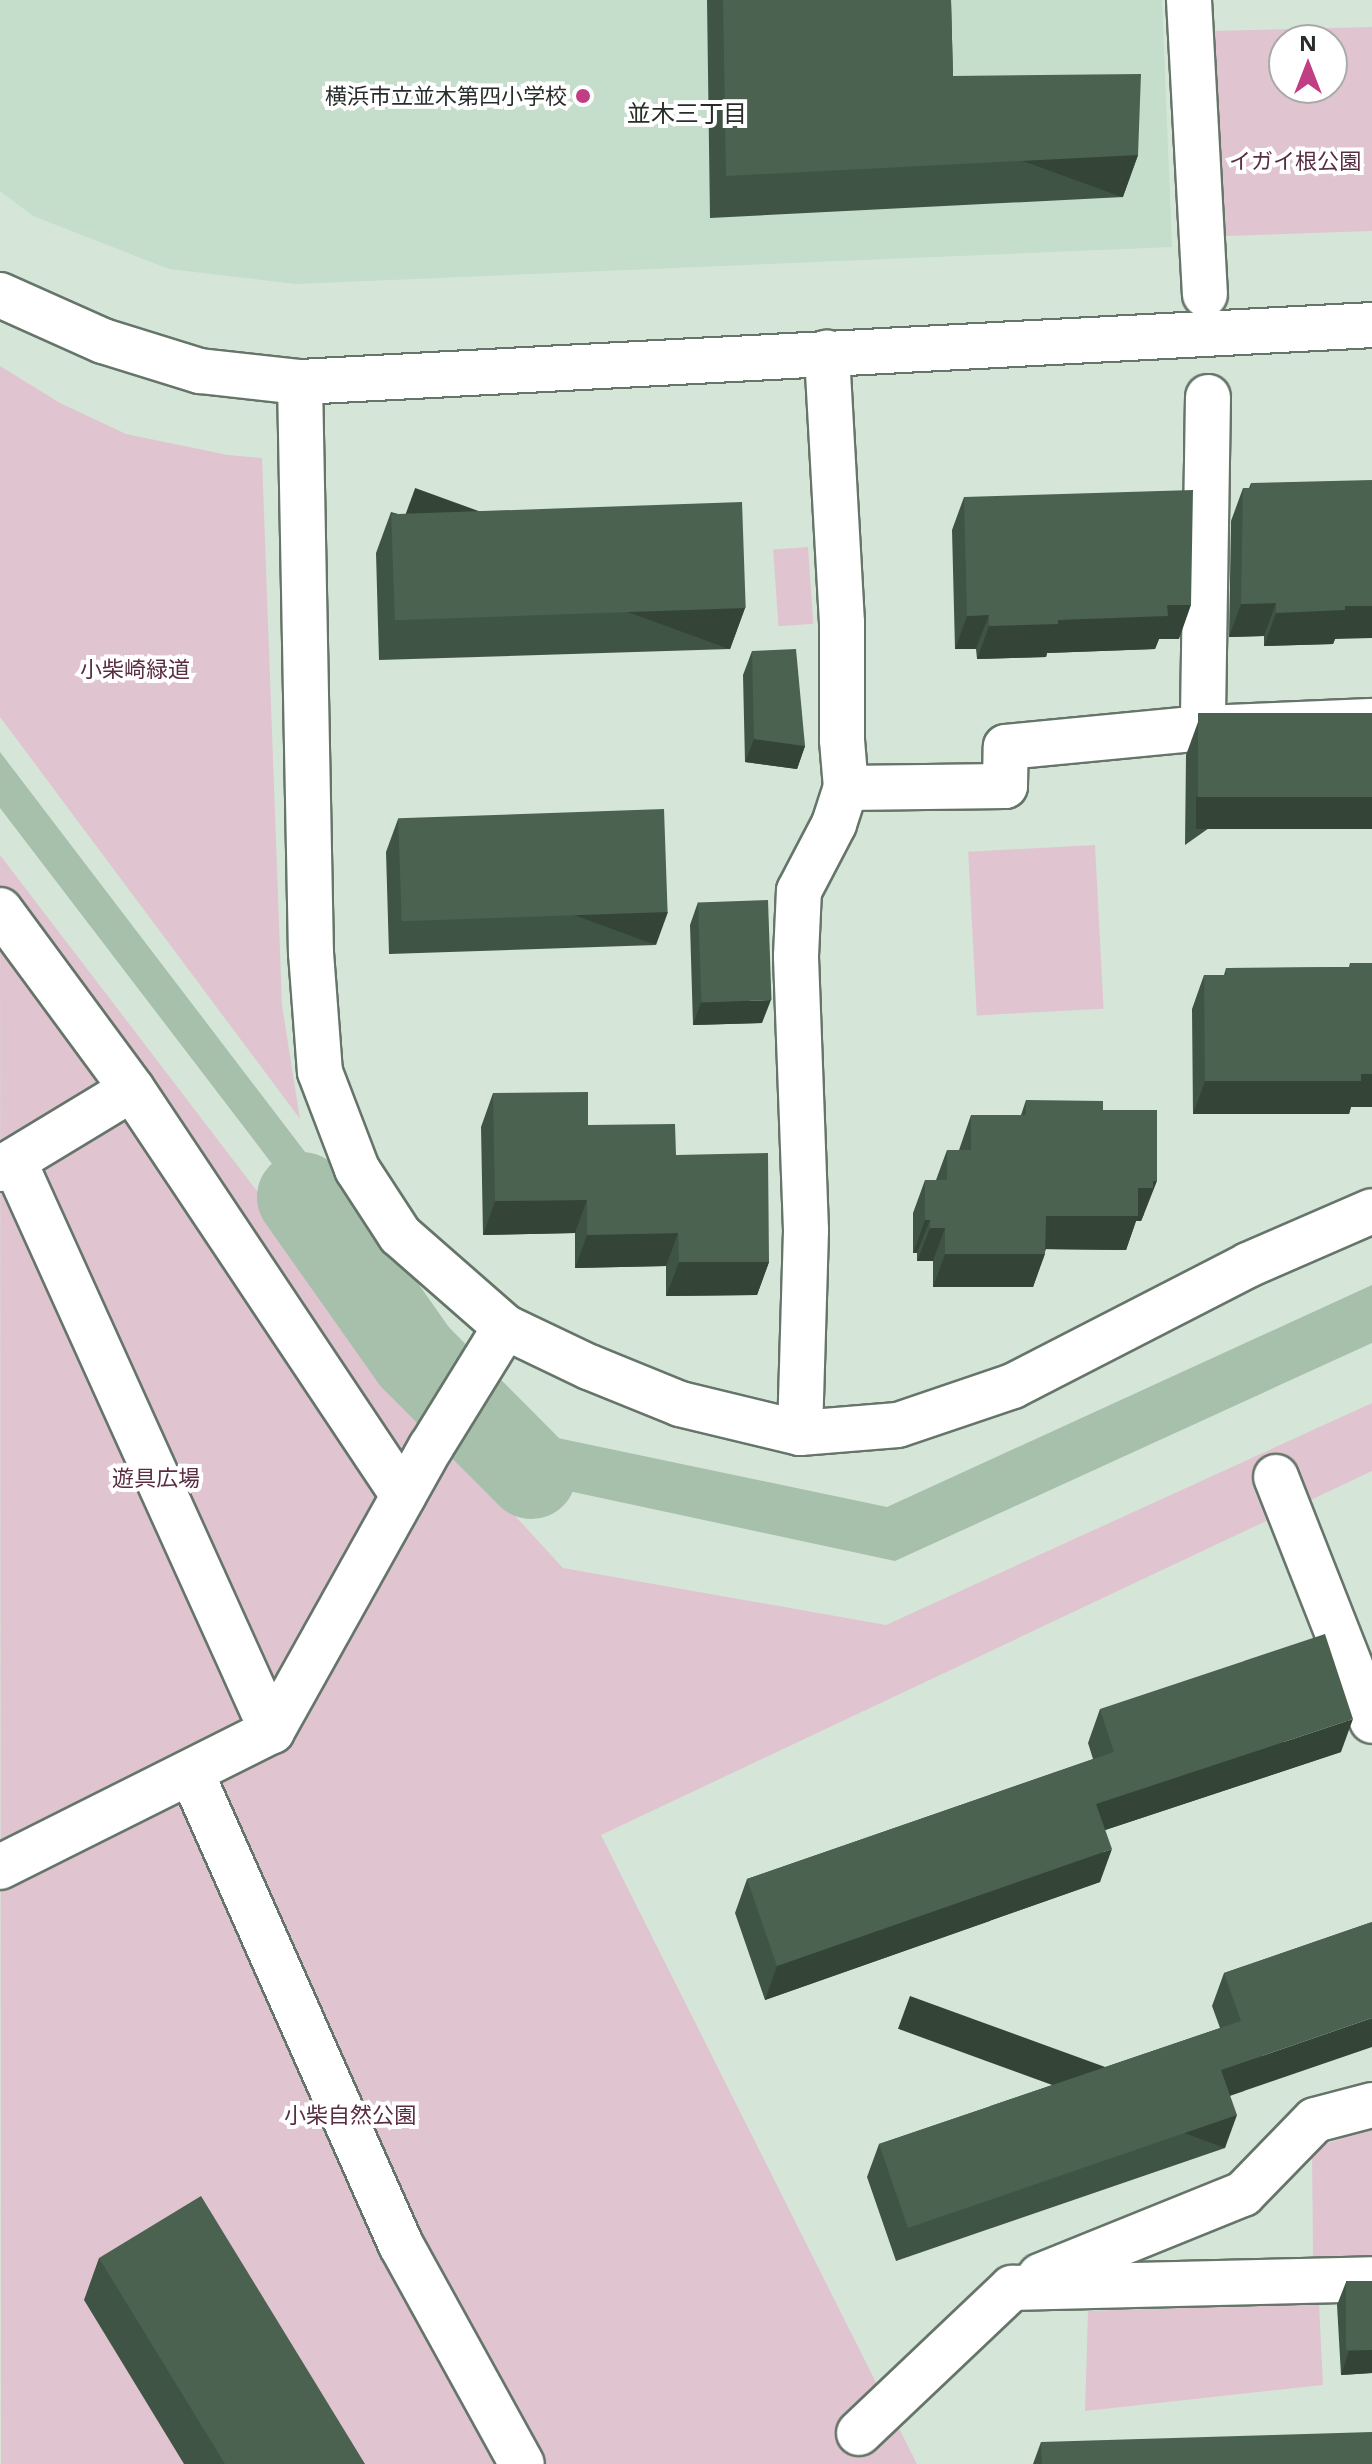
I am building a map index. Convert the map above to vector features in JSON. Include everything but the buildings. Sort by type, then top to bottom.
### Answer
[{"type":"street","points":[[1189,0],[1205,295]]},
{"type":"street","points":[[0,295],[103,341],[200,371],[300,382],[1372,325]]},
{"type":"street","points":[[800,1433],[806,1230],[796,956],[799,891],[834,824],[846,788],[842,740],[842,623],[827,352]]},
{"type":"street","points":[[300,382],[311,953],[320,1072],[357,1169],[400,1235],[496,1342],[589,1367],[680,1404],[800,1433],[898,1425],[1013,1386],[1248,1265],[1372,1211]]},
{"type":"street","points":[[1203,728],[1208,397]]},
{"type":"street","points":[[846,788],[1005,786],[1006,747],[1203,728],[1372,721]]},
{"type":"street","points":[[0,910],[132,1089],[403,1496]]},
{"type":"street","points":[[132,1089],[7,1165],[272,1731]]},
{"type":"street","points":[[0,1867],[272,1731],[431,1447],[496,1342]]},
{"type":"street","points":[[1276,1477],[1372,1721]]},
{"type":"street","points":[[191,1772],[401,2245],[522,2464]]},
{"type":"street","points":[[859,2433],[1012,2288],[1243,2194],[1315,2120],[1372,2105]]},
{"type":"street","points":[[1012,2288],[1372,2279]]},
{"type":"shaded area","name":"横浜市立並木第四小学校","points":[[0,0],[1162,0],[1172,247],[296,284],[169,269],[33,216],[0,191]]},
{"type":"shaded area","points":[[0,752],[453,1346],[529,1432],[887,1507],[1372,1285],[1372,1343],[895,1561],[536,1484],[429,1369],[0,808]]},
{"type":"green space","name":"イガイ根公園","points":[[1372,27],[1372,231],[1226,236],[1211,31],[1268,30],[1268,104],[1348,104],[1348,28]]},
{"type":"green space","name":"小柴崎緑道","points":[[0,366],[60,403],[126,434],[228,455],[262,458],[282,1005],[300,1119],[0,717]]},
{"type":"green space","points":[[808,547],[813,624],[778,626],[773,549]]},
{"type":"green space","points":[[1095,845],[1104,1009],[977,1015],[968,852]]},
{"type":"green space","name":"小柴自然公園","points":[[0,855],[459,1455],[563,1568],[886,1625],[1372,1403],[1372,1471],[601,1835],[917,2464],[1,2464]]},
{"type":"green space","points":[[1372,2127],[1372,2255],[1313,2257],[1312,2149]]},
{"type":"green space","points":[[1319,2303],[1323,2385],[1085,2411],[1088,2311]]},
{"type":"waterway","points":[[302,1197],[415,1357],[531,1474]]},
{"type":"place","name":"横浜市立並木第四小学校","points":[[583,96]]},
{"type":"district","name":"並木三丁目","points":[[687,113]]},
{"type":"park label","name":"遊具広場","points":[[156,1478]]}]
